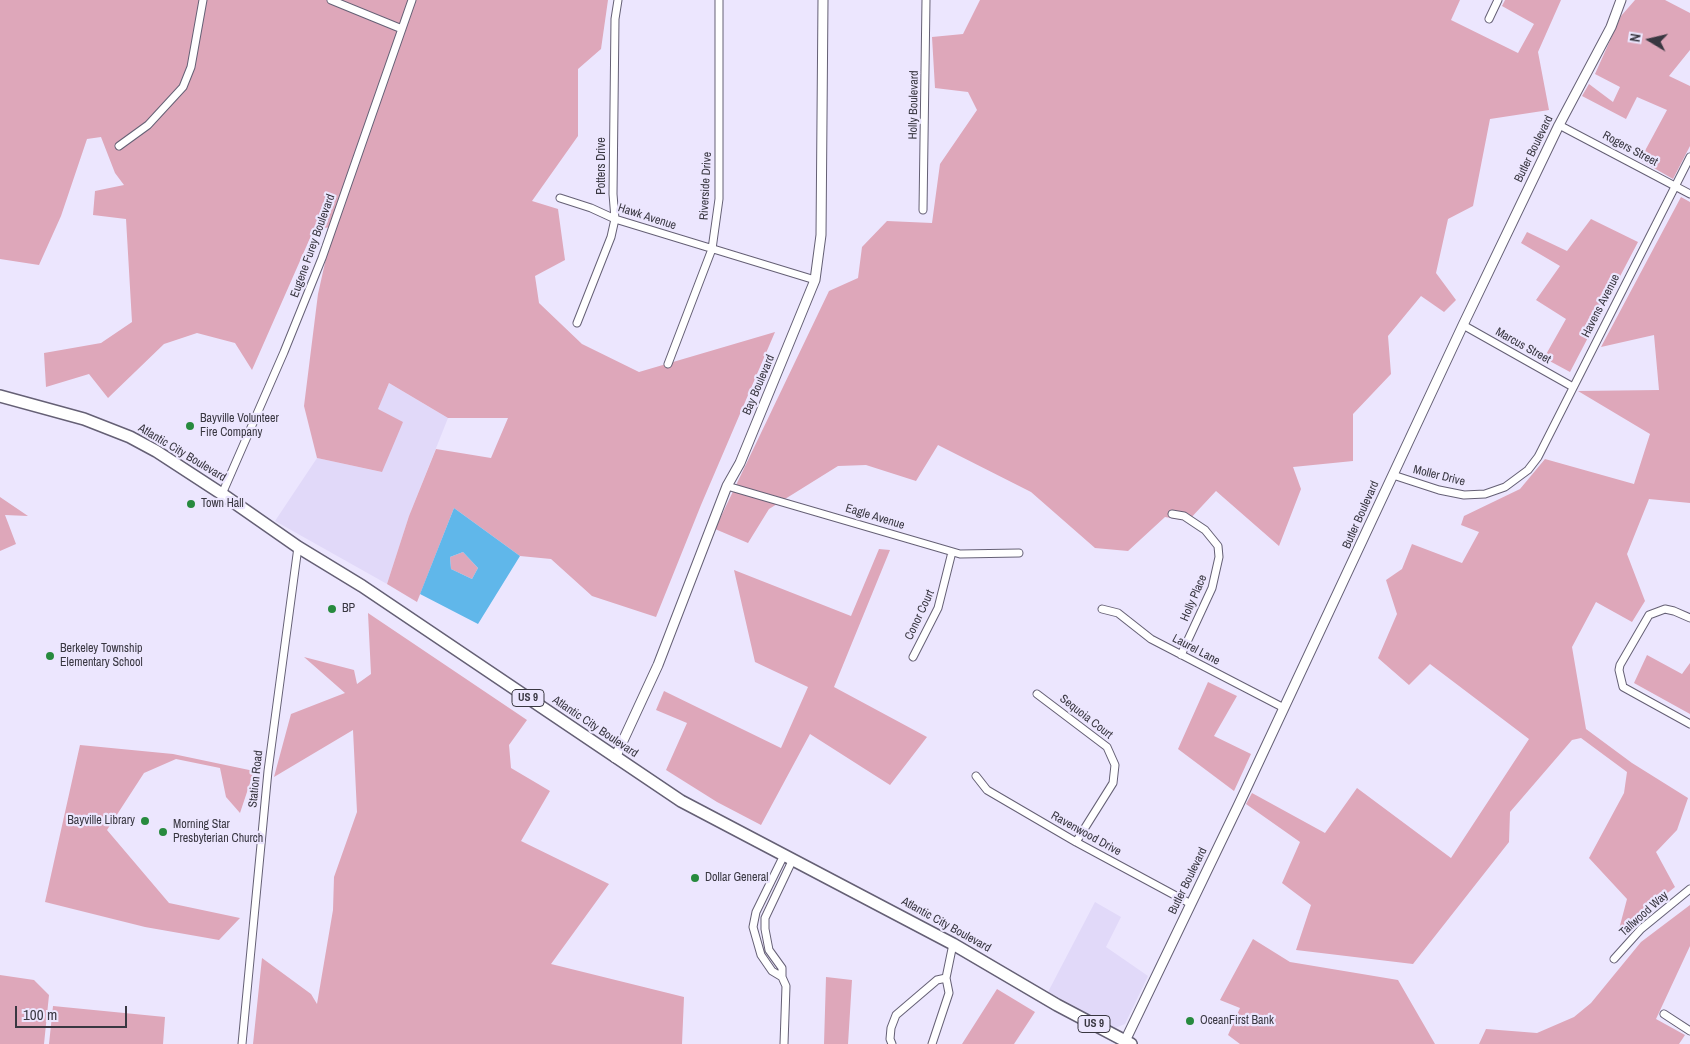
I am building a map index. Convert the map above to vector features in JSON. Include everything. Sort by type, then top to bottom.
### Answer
[{"type":"highway","name":"Atlantic City Boulevard","points":[[0,396],[84,419],[130,437],[222,494],[298,547],[362,586],[681,801],[954,944],[1057,1005],[1128,1043]]},
{"type":"street","points":[[119,146],[148,125],[183,87],[192,62],[203,0]]},
{"type":"street","points":[[331,0],[402,29]]},
{"type":"street","name":"Eugene Furey Boulevard","points":[[222,494],[284,352],[322,258],[412,0]]},
{"type":"street","name":"Riverside Drive","points":[[668,364],[712,249],[719,200],[720,0]]},
{"type":"street","name":"Bay Boulevard","points":[[615,758],[658,664],[727,486],[740,463],[815,280],[821,235],[823,0]]},
{"type":"street","name":"Holly Boulevard","points":[[924,210],[926,0]]},
{"type":"street","points":[[1488,19],[1498,0]]},
{"type":"street","name":"Butler Boulevard","points":[[1128,1043],[1190,904],[1463,326],[1559,125],[1611,27],[1621,0]]},
{"type":"street","name":"Potters Drive","points":[[576,323],[611,237],[615,219],[613,194],[615,19],[618,1]]},
{"type":"street","name":"Rogers Street","points":[[1559,125],[1690,194]]},
{"type":"street","name":"Havens Avenue","points":[[1532,466],[1690,158]]},
{"type":"street","name":"Hawk Avenue","points":[[560,198],[591,208],[615,219],[815,280]]},
{"type":"street","name":"Marcus Street","points":[[1463,326],[1573,386]]},
{"type":"street","name":"Moller Drive","points":[[1393,475],[1439,490],[1464,495],[1485,494],[1517,479],[1532,466]]},
{"type":"street","name":"Eagle Avenue","points":[[727,486],[952,552],[972,554],[1019,553]]},
{"type":"street","name":"Holly Place","points":[[1172,514],[1184,516],[1205,530],[1218,546],[1219,557],[1212,588],[1181,655]]},
{"type":"street","name":"Station Road","points":[[242,1044],[269,762],[298,547]]},
{"type":"street","name":"Conor Court","points":[[913,657],[938,608],[952,552]]},
{"type":"street","name":"Laurel Lane","points":[[1102,609],[1118,612],[1151,639],[1284,708]]},
{"type":"street","points":[[1690,618],[1674,610],[1665,609],[1649,615],[1619,670],[1623,686],[1690,724]]},
{"type":"street","name":"Sequoia Court","points":[[1037,694],[1107,747],[1115,765],[1113,783],[1076,842]]},
{"type":"street","name":"Ravenwood Drive","points":[[976,776],[987,790],[1076,842],[1190,904]]},
{"type":"street","points":[[782,977],[772,971],[761,955],[753,927],[756,912],[788,857]]},
{"type":"street","points":[[784,1044],[786,986],[782,977],[782,968],[769,950],[765,918],[788,857]]},
{"type":"street","name":"Tallwood Way","points":[[1614,958],[1641,929],[1690,888]]},
{"type":"street","points":[[932,1044],[950,992],[946,978],[954,944]]},
{"type":"street","points":[[892,1044],[890,1039],[891,1028],[896,1015],[937,980],[946,978]]},
{"type":"street","points":[[1664,1014],[1690,1031]]},
{"type":"shaded area","points":[[0,0],[608,0],[601,49],[578,69],[578,136],[532,201],[558,209],[565,260],[535,276],[539,303],[582,344],[639,372],[775,332],[701,505],[656,617],[592,596],[551,559],[520,556],[454,508],[417,602],[387,584],[409,516],[436,449],[491,458],[508,418],[448,418],[389,383],[378,409],[403,422],[382,472],[317,458],[304,406],[318,294],[333,227],[314,229],[252,370],[235,343],[197,333],[164,344],[108,398],[89,374],[46,387],[44,353],[101,343],[132,322],[126,219],[93,215],[95,191],[124,185],[115,173],[101,137],[87,139],[61,216],[39,265],[0,259]]},
{"type":"shaded area","points":[[980,0],[1460,0],[1451,20],[1518,53],[1534,24],[1502,6],[1505,0],[1561,0],[1538,52],[1549,110],[1490,119],[1473,206],[1448,219],[1436,273],[1456,300],[1444,312],[1421,296],[1388,336],[1391,374],[1353,414],[1353,461],[1293,467],[1301,489],[1279,546],[1216,491],[1188,521],[1165,517],[1128,551],[1095,548],[1031,492],[938,445],[916,481],[866,465],[838,466],[769,509],[748,543],[715,529],[829,291],[858,278],[862,247],[887,221],[932,223],[940,164],[977,110],[968,92],[935,88],[932,37],[963,34]]},
{"type":"shaded area","points":[[1635,0],[1665,0],[1690,13],[1690,50],[1669,76],[1690,86],[1690,146],[1673,179],[1640,160],[1667,110],[1637,97],[1626,119],[1582,96],[1589,84],[1613,102],[1620,87],[1595,74],[1621,16]]},
{"type":"shaded area","points":[[1681,197],[1690,202],[1690,503],[1649,499],[1627,554],[1645,601],[1632,622],[1596,602],[1572,647],[1586,729],[1632,763],[1688,798],[1677,830],[1656,852],[1675,887],[1618,933],[1627,899],[1589,858],[1624,793],[1627,772],[1581,738],[1572,740],[1510,812],[1509,842],[1413,964],[1296,950],[1311,905],[1282,883],[1300,842],[1246,804],[1252,793],[1325,833],[1357,788],[1451,858],[1529,739],[1430,664],[1409,685],[1378,658],[1397,614],[1386,580],[1402,569],[1412,544],[1462,563],[1479,532],[1461,525],[1464,516],[1520,489],[1545,459],[1634,484],[1650,434],[1578,391],[1659,390],[1654,335],[1601,347]]},
{"type":"shaded area","points":[[1591,219],[1638,242],[1570,372],[1544,358],[1566,319],[1536,300],[1560,266],[1521,243],[1527,232],[1567,251]]},
{"type":"shaded area","points":[[389,383],[448,418],[409,516],[387,584],[275,521],[317,458],[382,472],[378,409]]},
{"type":"shaded area","points":[[0,497],[28,516],[5,515],[16,544],[0,551]]},
{"type":"shaded area","points":[[879,549],[890,550],[834,687],[927,737],[890,785],[810,734],[761,825],[717,802],[666,770],[687,723],[656,710],[664,691],[781,748],[808,687],[755,662],[734,570],[851,616]]},
{"type":"shaded area","points":[[463,552],[478,568],[472,579],[451,569],[450,557]]},
{"type":"shaded area","points":[[368,613],[527,720],[509,745],[511,768],[550,791],[521,841],[609,884],[551,964],[684,997],[682,1044],[253,1044],[262,958],[311,994],[317,1004],[333,910],[334,877],[357,812],[353,730],[274,777],[291,714],[345,693],[304,657],[354,670],[357,684],[371,674]]},
{"type":"shaded area","points":[[1647,655],[1682,674],[1690,663],[1690,714],[1634,683]]},
{"type":"shaded area","points":[[1208,682],[1237,696],[1214,736],[1251,754],[1234,791],[1178,749]]},
{"type":"shaded area","points":[[80,745],[173,754],[254,771],[240,813],[226,797],[220,768],[176,759],[144,773],[107,830],[169,903],[240,918],[219,940],[145,927],[45,902]]},
{"type":"shaded area","points":[[1095,902],[1121,917],[1106,947],[1148,976],[1125,1024],[1115,1028],[1048,992]]},
{"type":"shaded area","points":[[1690,905],[1690,946],[1656,1019],[1685,1035],[1679,1044],[1479,1044],[1486,1029],[1537,1033],[1574,1017],[1591,1003],[1641,942]]},
{"type":"shaded area","points":[[1253,939],[1290,962],[1398,980],[1435,1044],[1240,1044],[1228,1035],[1240,1008],[1220,1000]]},
{"type":"shaded area","points":[[0,975],[34,980],[49,995],[44,1044],[0,1044]]},
{"type":"shaded area","points":[[826,977],[852,980],[848,1044],[824,1044]]},
{"type":"shaded area","points":[[997,989],[1035,1012],[1014,1044],[962,1044]]},
{"type":"shaded area","points":[[53,1006],[165,1017],[163,1044],[49,1044]]},
{"type":"water","points":[[454,508],[520,556],[478,624],[420,594]],"holes":[[[463,552],[478,568],[472,579],[451,569],[450,557]]]},
{"type":"place","name":"Bayville Volunteer Fire Company","points":[[190,426]]},
{"type":"place","name":"Town Hall","points":[[191,504]]},
{"type":"place","name":"BP","points":[[332,609]]},
{"type":"place","name":"Berkeley Township Elementary School","points":[[50,656]]},
{"type":"place","name":"Bayville Library","points":[[145,821]]},
{"type":"place","name":"Morning Star Presbyterian Church","points":[[163,832]]},
{"type":"place","name":"Dollar General","points":[[695,878]]},
{"type":"place","name":"OceanFirst Bank","points":[[1190,1021]]}]
